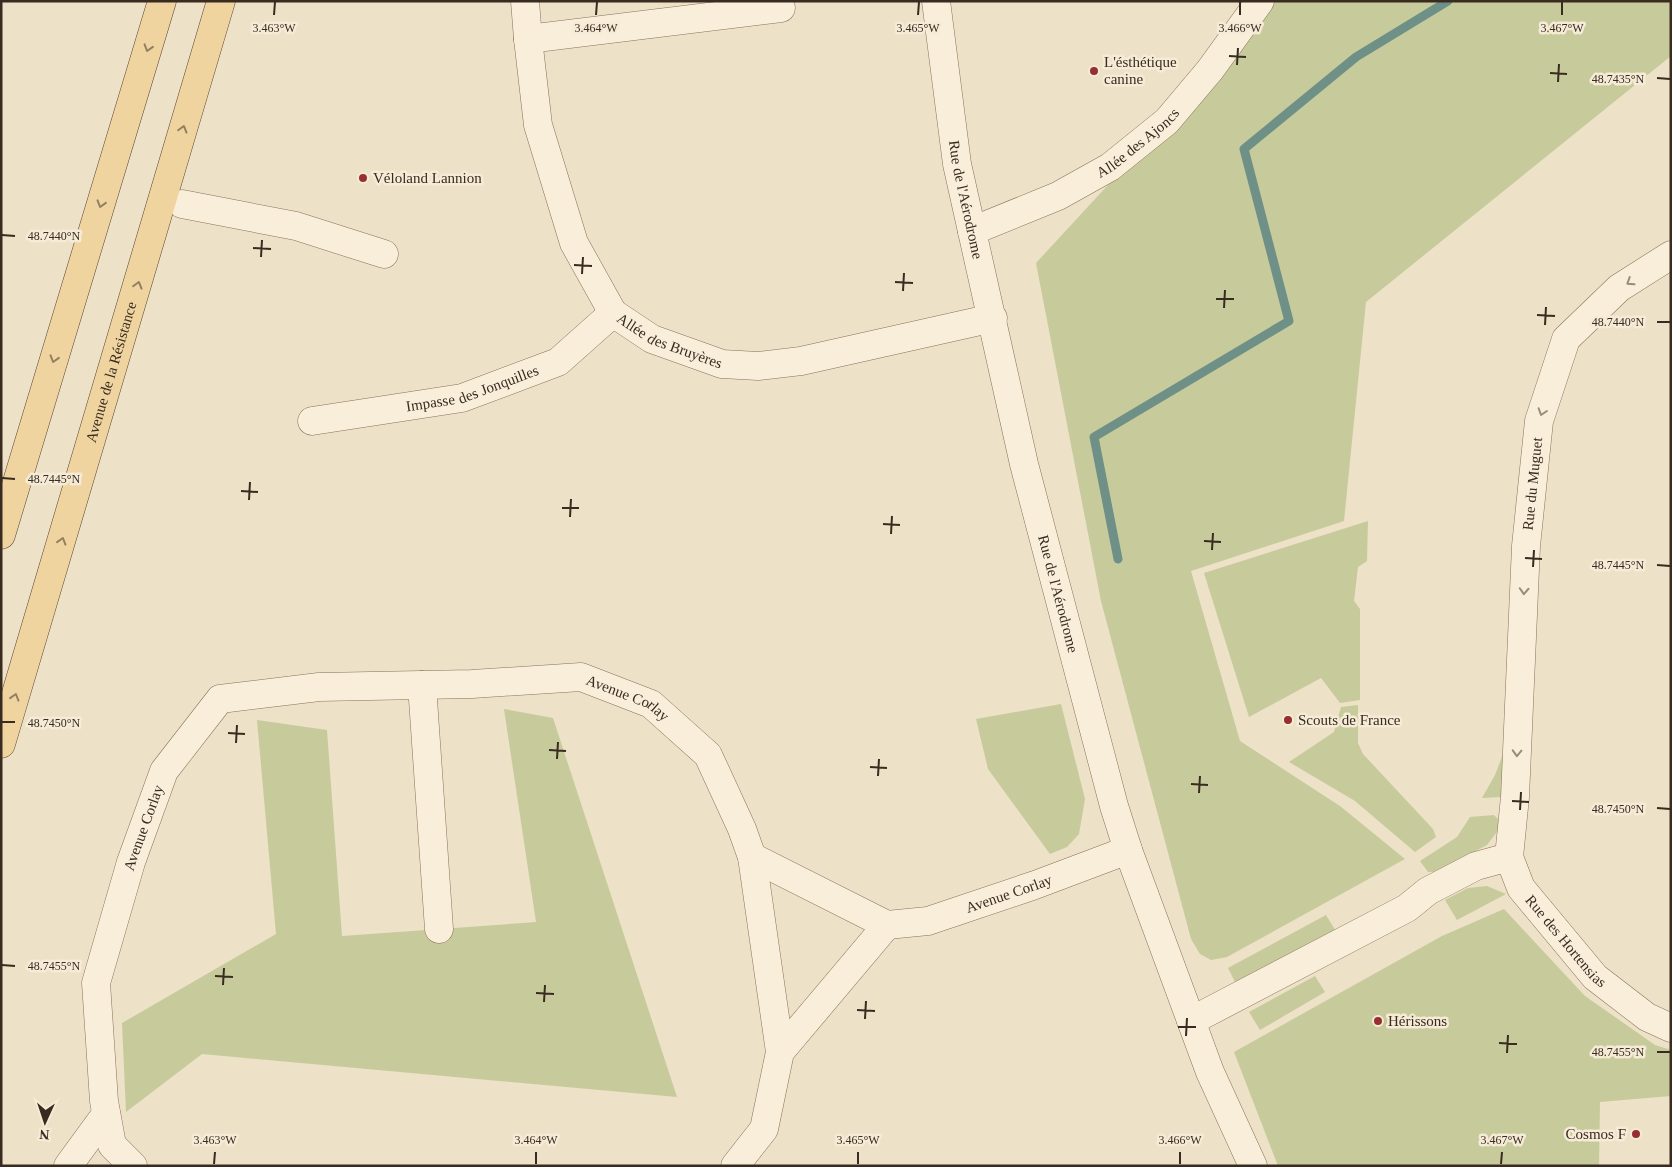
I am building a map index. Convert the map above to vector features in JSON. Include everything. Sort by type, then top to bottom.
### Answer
[{"type":"main road","points":[[1,535],[8,491],[162,1]]},
{"type":"main road","name":"Avenue de la Résistance","points":[[1,744],[221,1]]},
{"type":"street","name":"Allée des Bruyères","points":[[525,1],[538,125],[574,243],[613,313],[652,339],[722,364],[758,366],[801,361],[992,318]]},
{"type":"street","name":"Rue de l'Aérodrome","points":[[936,1],[957,164],[1024,464],[1114,806],[1128,850],[1210,1072],[1253,1166]]},
{"type":"street","name":"Allée des Ajoncs","points":[[972,231],[1058,196],[1110,167],[1167,121],[1210,70],[1260,1]]},
{"type":"street","points":[[528,40],[781,8]]},
{"type":"street","points":[[182,204],[296,226],[384,254]]},
{"type":"street","name":"Rue du Muguet","points":[[1509,857],[1515,798],[1526,546],[1540,421],[1566,339],[1619,288],[1671,255]]},
{"type":"street","name":"Impasse des Jonquilles","points":[[312,422],[462,398],[558,362],[613,313]]},
{"type":"street","name":"Avenue Corlay","points":[[132,1166],[112,1145],[104,1101],[96,982],[131,862],[164,771],[220,699],[319,687],[472,684],[581,677],[651,704],[708,755],[742,828],[752,857],[780,1052],[764,1130],[735,1166]]},
{"type":"street","points":[[422,685],[439,929]]},
{"type":"street","name":"Avenue Corlay","points":[[780,1052],[887,925],[928,921],[1035,885],[1128,850]]},
{"type":"street","points":[[752,857],[887,925]]},
{"type":"street","points":[[1191,1021],[1407,908],[1428,891],[1476,866],[1509,857]]},
{"type":"street","name":"Rue des Hortensias","points":[[1509,857],[1521,888],[1595,977],[1647,1017],[1671,1028]]},
{"type":"street","points":[[68,1166],[106,1114]]},
{"type":"green space","points":[[1258,1],[1671,1],[1671,56],[1366,302],[1344,521],[1191,571],[1240,741],[1340,806],[1405,859],[1227,957],[1211,960],[1200,954],[1191,939],[1101,601],[1036,263],[1167,121]]},
{"type":"green space","points":[[1368,521],[1367,561],[1358,567],[1354,601],[1360,609],[1360,700],[1340,703],[1321,678],[1249,717],[1204,573]]},
{"type":"green space","points":[[1061,704],[1085,799],[1079,834],[1067,847],[1050,854],[988,769],[976,719]]},
{"type":"green space","points":[[1358,705],[1358,743],[1363,754],[1433,829],[1436,837],[1415,852],[1355,801],[1289,762],[1334,732],[1341,707]]},
{"type":"green space","points":[[504,709],[553,718],[677,1097],[202,1054],[126,1112],[122,1023],[276,934],[257,720],[327,730],[342,936],[536,922]]},
{"type":"green space","points":[[1506,753],[1504,793],[1501,797],[1482,798],[1495,775],[1503,754]]},
{"type":"green space","points":[[1494,815],[1499,820],[1500,828],[1487,845],[1435,872],[1428,872],[1420,861],[1457,837],[1470,817]]},
{"type":"green space","points":[[1487,886],[1506,894],[1457,920],[1445,900],[1468,888]]},
{"type":"green space","points":[[1504,909],[1585,996],[1655,1045],[1671,1050],[1671,1096],[1600,1102],[1599,1166],[1278,1166],[1234,1052],[1442,936]]},
{"type":"green space","points":[[1326,915],[1337,933],[1238,988],[1228,968]]},
{"type":"green space","points":[[1315,976],[1325,992],[1260,1030],[1249,1012]]},
{"type":"waterway","points":[[1118,559],[1094,437],[1289,321],[1244,149],[1356,57],[1448,1]]},
{"type":"place","name":"L'ésthétique canine","points":[[1094,71]]},
{"type":"place","name":"Véloland Lannion","points":[[363,178]]},
{"type":"place","name":"Scouts de France","points":[[1288,720]]},
{"type":"place","name":"Hérissons","points":[[1378,1021]]},
{"type":"place","name":"Cosmos F","points":[[1636,1134]]}]
